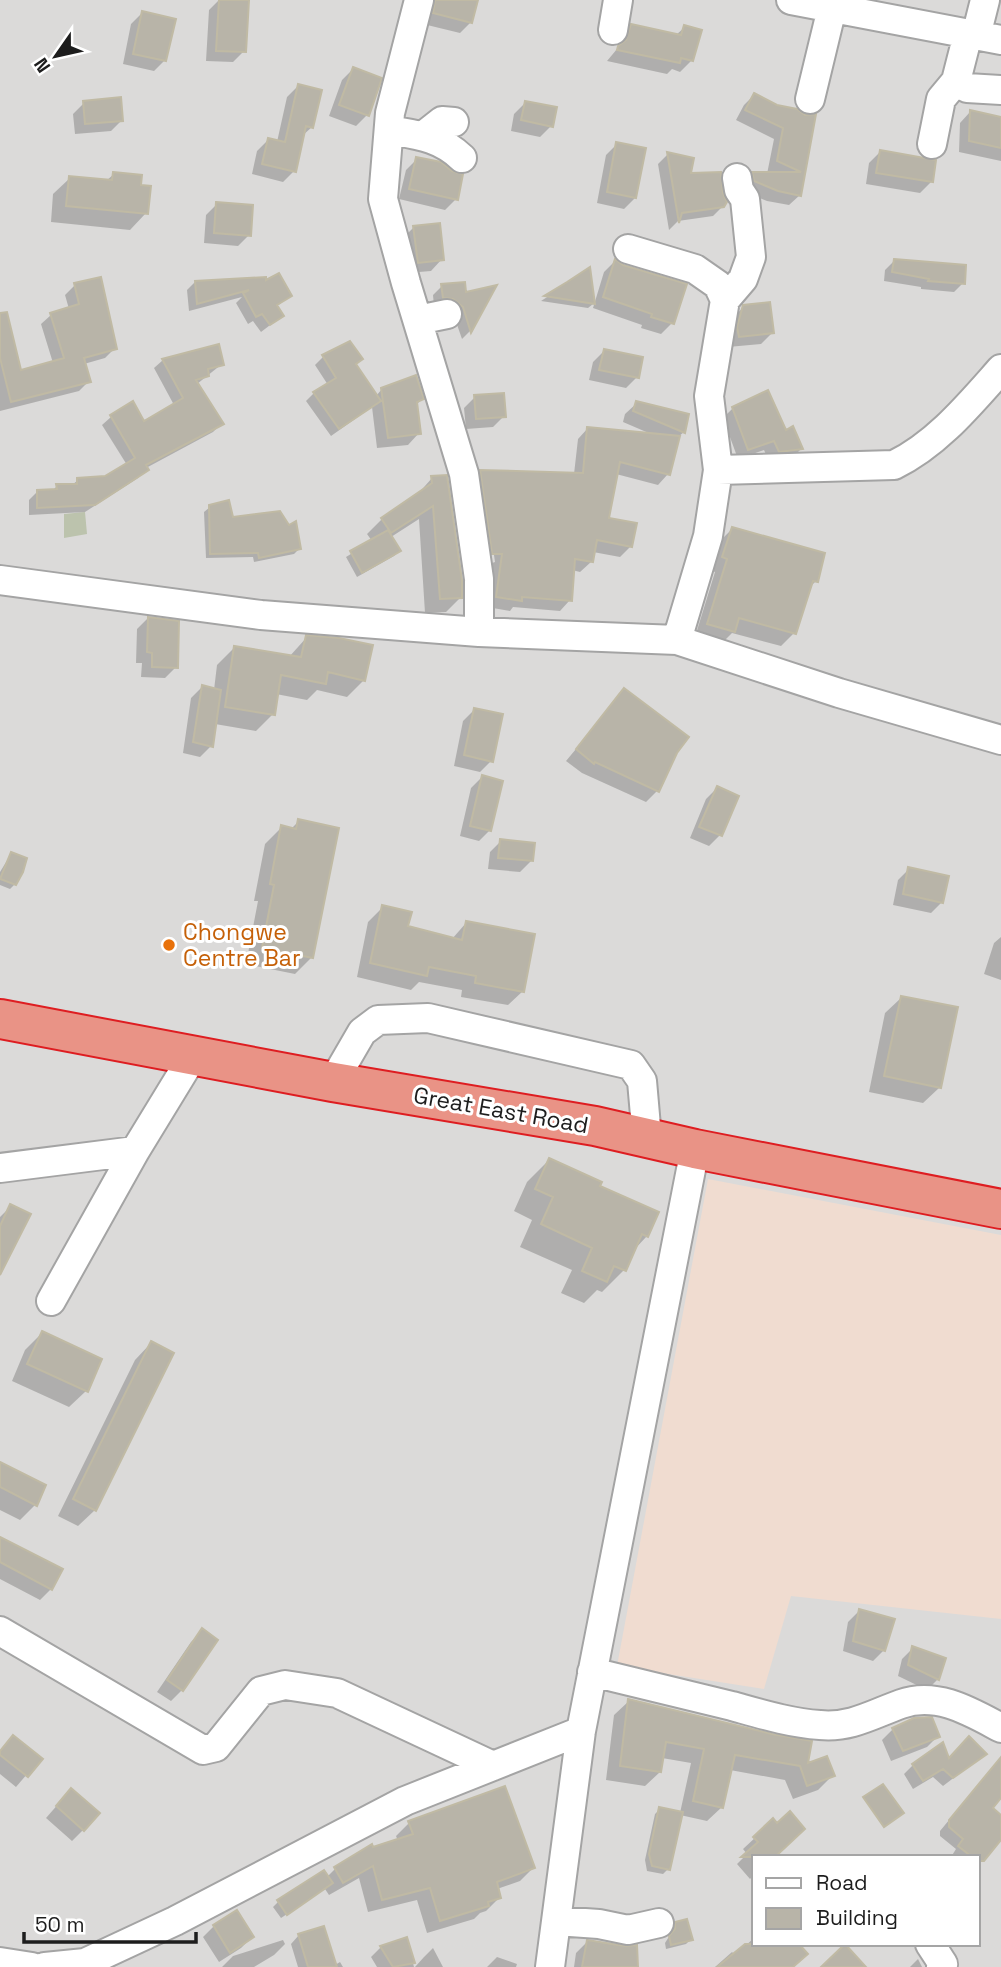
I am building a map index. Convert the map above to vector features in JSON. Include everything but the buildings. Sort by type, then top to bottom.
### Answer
[{"type":"highway","name":"Great East Road","points":[[0,1019],[333,1082],[595,1126],[695,1149],[1001,1209]]},
{"type":"street","points":[[419,0],[390,113],[383,199],[464,474],[480,579],[480,632]]},
{"type":"street","points":[[613,30],[618,0]]},
{"type":"street","points":[[791,0],[982,37]]},
{"type":"street","points":[[933,144],[941,99],[956,81],[982,37],[985,0]]},
{"type":"street","points":[[810,99],[832,8]]},
{"type":"street","points":[[956,81],[967,88],[1001,90]]},
{"type":"street","points":[[423,136],[442,121],[454,122]]},
{"type":"street","points":[[389,130],[423,136],[448,145],[462,158]]},
{"type":"street","points":[[677,640],[708,536],[718,470],[709,396],[725,300],[743,279],[751,257],[745,199],[739,190],[737,178]]},
{"type":"street","points":[[628,249],[695,269],[718,285],[725,300]]},
{"type":"street","points":[[418,320],[447,314]]},
{"type":"street","points":[[718,470],[894,465],[916,455],[944,430],[1001,369]]},
{"type":"street","points":[[0,580],[261,615],[480,632],[677,640],[839,693],[1001,740]]},
{"type":"street","points":[[333,1082],[362,1032],[378,1020],[428,1018],[631,1065],[642,1081],[647,1138]]},
{"type":"street","points":[[51,1301],[135,1151],[193,1056]]},
{"type":"street","points":[[550,1967],[581,1731],[695,1149]]},
{"type":"street","points":[[0,1168],[135,1151]]},
{"type":"street","points":[[0,1631],[203,1750],[216,1747],[261,1691],[285,1685],[337,1693],[493,1766]]},
{"type":"street","points":[[592,1672],[817,1725],[837,1726],[858,1722],[904,1703],[931,1700],[963,1707],[1001,1728]]},
{"type":"street","points":[[45,1967],[85,1963],[175,1921],[405,1801],[581,1731]]},
{"type":"street","points":[[556,1921],[599,1924],[628,1930],[659,1923]]},
{"type":"street","points":[[931,1946],[943,1964],[941,1967]]},
{"type":"street","points":[[0,1962],[32,1967]]},
{"type":"shaded area","points":[[0,0],[1001,0],[1001,1967],[0,1967]]},
{"type":"shaded area","points":[[85,512],[87,534],[64,538],[64,514]]},
{"type":"shaded area","points":[[708,1179],[1001,1235],[1001,1619],[791,1596],[764,1689],[617,1666]]},
{"type":"place","name":"Chongwe Centre Bar","points":[[169,945]]}]
